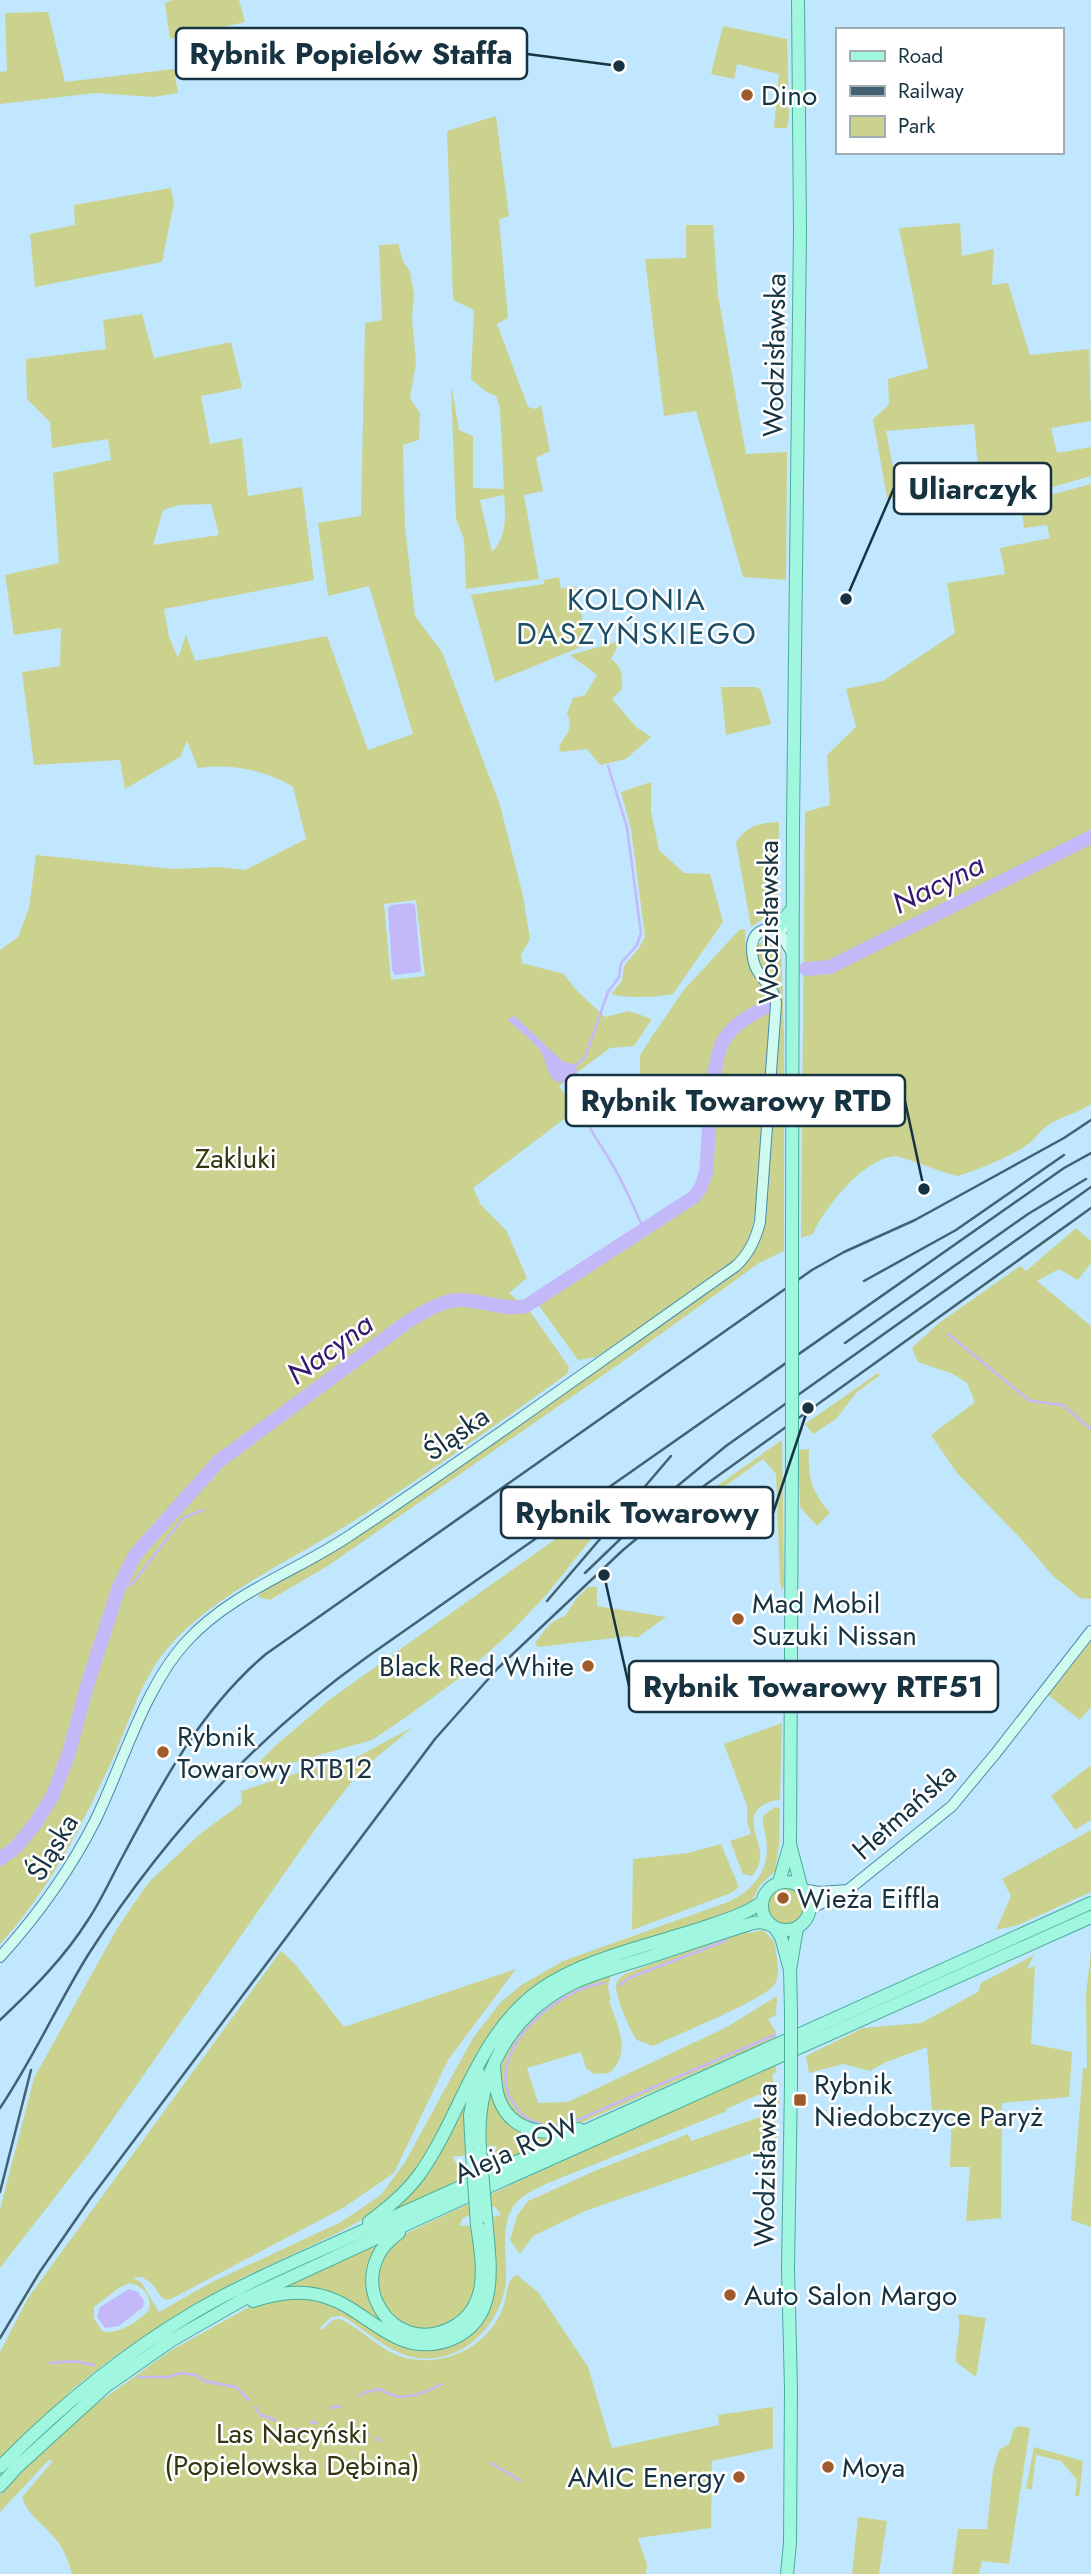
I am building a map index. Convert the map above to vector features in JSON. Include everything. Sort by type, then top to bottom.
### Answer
[{"type":"main road","name":"Wodzisławska","points":[[779,1882],[790,1844],[792,909],[800,244],[798,0]]},
{"type":"main road","points":[[777,928],[792,909]]},
{"type":"main road","name":"Wodzisławska","points":[[790,1844],[803,1888]]},
{"type":"main road","points":[[336,2243],[386,2209],[418,2176],[493,2041],[514,2013],[532,1996],[555,1980],[587,1966],[753,1908],[762,1902],[768,1890],[779,1882],[786,1881],[803,1888],[811,1908],[804,1923],[797,1928],[790,1930],[754,1923],[570,1984],[548,1998],[525,2017],[507,2040],[485,2083],[476,2151]]},
{"type":"main road","points":[[762,1902],[763,1913],[773,1926]]},
{"type":"main road","name":"Aleja ROW","points":[[0,2467],[76,2395],[144,2344],[230,2293],[1091,1903]]},
{"type":"main road","name":"Aleja ROW","points":[[0,2486],[17,2467],[106,2386],[213,2315],[273,2284],[1091,1917]]},
{"type":"main road","name":"Wodzisławska","points":[[773,1926],[781,1937],[790,1970]]},
{"type":"main road","name":"Wodzisławska","points":[[787,2574],[790,2543],[790,1970],[797,1928]]},
{"type":"main road","points":[[213,2315],[270,2296],[309,2293],[336,2301],[395,2337],[409,2342],[434,2344],[449,2341],[471,2327],[487,2302],[490,2283],[470,2115],[480,2064]]},
{"type":"main road","points":[[494,2066],[496,2091],[501,2105],[508,2115],[525,2128],[551,2133],[601,2124]]},
{"type":"main road","points":[[435,2211],[390,2240],[374,2264],[372,2276],[376,2301],[387,2318],[405,2331],[418,2335],[445,2332],[470,2314],[480,2292],[482,2221]]},
{"type":"street","points":[[792,927],[777,928],[792,953]]},
{"type":"street","name":"Śląska","points":[[0,1957],[37,1912],[76,1855],[96,1819],[159,1681],[176,1654],[196,1632],[239,1600],[346,1538],[736,1266],[747,1254],[760,1222],[776,1005],[773,990],[756,968],[752,944],[759,931],[777,928]]},
{"type":"street","name":"Hetmańska","points":[[811,1908],[833,1900],[847,1890],[952,1806],[1091,1631]]},
{"type":"street","name":"Hetmańska","points":[[803,1888],[820,1892],[847,1890]]},
{"type":"green space","points":[[173,0],[239,0],[245,22],[170,39],[165,3]]},
{"type":"green space","points":[[48,12],[65,82],[174,69],[178,93],[153,97],[96,93],[0,104],[0,72],[7,71],[5,13]]},
{"type":"green space","points":[[723,26],[787,39],[787,128],[774,128],[779,74],[737,64],[734,79],[711,74]]},
{"type":"green space","points":[[496,116],[509,216],[499,219],[508,318],[497,324],[528,407],[536,409],[541,405],[550,451],[536,458],[543,491],[524,495],[539,579],[466,589],[464,539],[456,519],[451,384],[459,430],[473,436],[473,488],[504,489],[500,408],[496,396],[471,379],[474,310],[453,300],[447,131]],"holes":[[[504,495],[503,533],[492,552],[480,500]]]},
{"type":"green space","points":[[171,188],[174,203],[162,262],[35,287],[30,234],[75,225],[74,205]]},
{"type":"green space","points":[[960,223],[962,256],[994,249],[992,285],[1008,283],[1030,355],[1089,349],[1091,421],[1051,428],[1057,453],[1091,447],[1091,476],[1021,496],[1020,485],[980,490],[974,424],[886,431],[899,497],[887,498],[873,419],[889,405],[888,379],[928,368],[899,228]]},
{"type":"green space","points":[[686,225],[713,225],[718,295],[746,454],[787,452],[786,580],[743,577],[696,411],[664,416],[645,259],[686,258]]},
{"type":"green space","name":"Zakluki","points":[[398,244],[403,261],[410,271],[414,295],[412,318],[416,363],[410,398],[420,413],[419,440],[403,445],[405,527],[415,616],[442,652],[500,805],[523,896],[530,939],[521,955],[522,963],[564,974],[576,990],[605,1017],[629,1011],[652,1019],[634,1046],[610,1048],[559,1086],[576,1110],[473,1188],[481,1205],[506,1230],[527,1278],[509,1293],[529,1310],[569,1367],[567,1374],[377,1506],[228,1596],[184,1631],[150,1673],[115,1754],[65,1854],[35,1901],[0,1944],[0,950],[18,937],[29,908],[36,855],[173,869],[218,867],[245,870],[306,839],[293,787],[271,776],[247,769],[222,766],[198,768],[187,741],[180,757],[125,789],[120,760],[34,765],[22,672],[60,666],[61,628],[14,635],[5,575],[59,563],[53,473],[111,460],[108,439],[52,448],[50,422],[27,399],[26,359],[106,349],[103,320],[142,314],[154,358],[231,342],[242,388],[201,396],[210,444],[242,438],[248,496],[302,487],[314,580],[164,609],[169,637],[178,658],[186,635],[195,661],[327,636],[368,750],[413,734],[369,586],[328,596],[318,523],[361,516],[365,323],[382,320],[379,245]],"holes":[[[211,504],[219,535],[153,545],[163,510],[179,505]],[[416,900],[425,976],[391,980],[384,904]]]},
{"type":"green space","points":[[1091,484],[1091,1104],[1052,1123],[1016,1152],[958,1176],[895,1156],[883,1159],[846,1186],[826,1211],[813,1234],[801,1238],[805,812],[830,805],[827,755],[856,727],[846,689],[883,681],[955,633],[947,583],[1005,574],[1000,548],[1050,538],[1047,525],[1024,528],[1021,503]]},
{"type":"green space","points":[[559,577],[561,589],[575,586],[588,644],[495,682],[471,595],[544,584],[544,580]]},
{"type":"green space","points":[[620,641],[611,659],[620,669],[622,689],[612,699],[636,727],[651,737],[626,759],[600,765],[587,749],[561,752],[559,746],[569,730],[567,713],[573,698],[585,695],[597,675],[570,655]]},
{"type":"green space","points":[[721,687],[756,687],[761,690],[771,724],[726,735]]},
{"type":"green space","points":[[651,782],[651,811],[659,850],[684,873],[710,874],[723,922],[673,994],[619,996],[611,994],[622,981],[624,966],[645,937],[631,829],[621,792]]},
{"type":"green space","points":[[779,822],[777,909],[751,927],[736,842],[754,826]]},
{"type":"green space","points":[[745,929],[749,965],[770,1000],[735,1024],[719,1042],[714,1053],[709,1084],[640,1079],[640,1055],[683,991],[739,930]]},
{"type":"green space","points":[[770,938],[781,945],[784,1035],[784,1251],[759,1263],[622,1362],[329,1565],[270,1600],[258,1597],[263,1590],[716,1285],[762,1234],[780,994],[759,962],[757,946]]},
{"type":"green space","points":[[770,1008],[757,1200],[745,1249],[725,1269],[596,1357],[578,1360],[537,1303],[574,1278],[570,1275],[694,1195],[700,1182],[716,1054],[739,1026]]},
{"type":"green space","points":[[1076,1228],[1091,1241],[1091,1263],[1078,1280],[1059,1269],[1037,1281],[1091,1326],[1091,1599],[1080,1598],[1053,1576],[957,1473],[931,1435],[975,1402],[967,1383],[953,1374],[918,1362],[912,1348],[939,1323],[1020,1266],[1026,1271]]},
{"type":"green space","points":[[878,1373],[880,1375],[856,1393],[836,1419],[813,1434],[805,1424]]},
{"type":"green space","points":[[782,1440],[782,1590],[776,1474],[763,1459],[673,1523],[680,1512]]},
{"type":"green space","points":[[809,1449],[812,1484],[830,1513],[817,1526],[800,1507],[798,1450]]},
{"type":"green space","points":[[616,1496],[615,1509],[547,1594],[512,1631],[462,1676],[372,1740],[243,1779],[274,1747],[329,1700]]},
{"type":"green space","points":[[588,1587],[597,1587],[597,1606],[666,1617],[637,1638],[630,1636],[538,1647],[535,1644],[544,1630],[565,1616]]},
{"type":"green space","points":[[1091,1641],[1091,1707],[1080,1720],[1048,1695]]},
{"type":"green space","points":[[782,1723],[780,1800],[764,1804],[755,1813],[754,1825],[760,1860],[752,1876],[743,1874],[730,1841],[751,1834],[747,1822],[747,1806],[724,1744]]},
{"type":"green space","points":[[413,1727],[360,1771],[319,1824],[87,2156],[0,2268],[0,2210],[34,2078],[118,1927],[149,1882],[200,1834],[242,1803],[241,1791],[355,1758]]},
{"type":"green space","points":[[1091,1765],[1091,1820],[1075,1830],[1051,1796]]},
{"type":"green space","points":[[775,1807],[780,1808],[779,1844],[775,1871],[760,1885],[752,1901],[739,1907],[740,1910],[522,1998],[410,2181],[376,2212],[242,2278],[167,2321],[74,2388],[0,2459],[0,2352],[28,2298],[281,1951],[295,1964],[344,2027],[516,1969],[448,2060],[394,2173],[343,2208],[169,2300],[162,2298],[152,2284],[142,2277],[132,2278],[141,2282],[159,2312],[210,2283],[341,2222],[381,2195],[405,2162],[473,2038],[500,2003],[520,1986],[563,1961],[728,1902],[746,1891],[759,1877],[766,1860],[763,1816]],"holes":[[[135,2284],[148,2296],[149,2310],[140,2319],[121,2329],[102,2331],[94,2318],[94,2307],[120,2287]]]},
{"type":"green space","points":[[1091,1830],[1091,1892],[1018,1925],[996,1930],[1011,1896],[1002,1879]]},
{"type":"green space","points":[[721,1844],[739,1887],[731,1893],[632,1930],[633,1859],[688,1853]]},
{"type":"green space","points":[[787,1887],[800,1893],[806,1906],[800,1919],[787,1925],[774,1919],[768,1906],[774,1893]]},
{"type":"green space","points":[[746,1930],[748,1933],[763,1930],[774,1941],[778,1969],[775,1984],[738,2008],[653,2046],[637,2040],[617,1995],[617,1981],[627,1973]]},
{"type":"green space","points":[[1091,1951],[1091,2227],[1071,2220],[1083,2068],[1087,2068],[1086,1995]]},
{"type":"green space","points":[[1034,1955],[1027,1969],[1035,1966],[1031,2044],[1072,2052],[1069,2097],[1002,2103],[1001,2218],[966,2221],[970,2167],[950,2167],[952,2110],[932,2110],[927,2047],[870,2071],[843,2064],[809,2073],[806,2056],[863,2028],[921,2023],[978,1992],[981,1983]]},
{"type":"green space","points":[[611,1974],[609,2001],[619,2029],[622,2048],[616,2065],[609,2073],[594,2074],[586,2068],[581,2052],[527,2068],[538,2103],[568,2102],[727,2027],[777,1996],[776,2015],[768,2019],[776,2032],[776,2038],[576,2125],[537,2127],[520,2120],[503,2099],[499,2071],[511,2042],[539,2011],[572,1989]]},
{"type":"green space","name":"Las Nacyński (Popielowska Dębina)","points":[[776,2064],[776,2072],[772,2075],[780,2104],[773,2107],[762,2095],[758,2095],[726,2109],[727,2111],[548,2183],[520,2199],[513,2207],[507,2224],[506,2280],[502,2298],[495,2316],[470,2344],[437,2358],[419,2358],[384,2345],[342,2316],[331,2317],[320,2328],[322,2330],[333,2320],[340,2319],[390,2352],[406,2358],[440,2359],[471,2347],[484,2336],[495,2323],[503,2308],[509,2284],[517,2275],[538,2292],[588,2367],[612,2448],[719,2425],[718,2415],[773,2407],[773,2448],[712,2461],[711,2528],[638,2538],[647,2564],[646,2574],[72,2574],[59,2544],[31,2513],[22,2497],[53,2461],[49,2460],[0,2512],[0,2495],[45,2448],[88,2410],[170,2351],[251,2306],[284,2297],[325,2300],[390,2338],[465,2336],[492,2217],[501,2215],[490,2205],[489,2195]]},
{"type":"green space","points":[[489,2085],[497,2105],[552,2138],[487,2168],[487,2158],[494,2154],[497,2146],[483,2147]]},
{"type":"green space","points":[[469,2089],[468,2155],[452,2157],[458,2165],[467,2167],[468,2177],[389,2213]]},
{"type":"green space","points":[[775,2112],[777,2141],[758,2151],[585,2211],[533,2236],[520,2254],[510,2240],[517,2216],[528,2201],[688,2134],[691,2141]]},
{"type":"green space","points":[[470,2203],[471,2214],[462,2219],[460,2226],[474,2225],[477,2276],[471,2303],[450,2325],[419,2330],[392,2317],[378,2294],[379,2264],[396,2240]]},
{"type":"green space","points":[[482,2212],[487,2263],[483,2297],[478,2312],[468,2325],[448,2337],[427,2341],[411,2339],[338,2299],[304,2290],[277,2290],[380,2243],[368,2282],[375,2306],[385,2321],[400,2331],[417,2337],[451,2333],[466,2323],[478,2308],[482,2296]]},
{"type":"green space","points":[[958,2314],[986,2318],[976,2377],[956,2362]]},
{"type":"green space","points":[[1019,2426],[1030,2428],[1009,2564],[982,2561],[979,2574],[952,2574],[958,2529],[987,2529],[993,2470],[999,2450],[1009,2444],[1014,2429]]},
{"type":"green space","points":[[1034,2447],[1083,2461],[1079,2496],[1075,2496],[1077,2480],[1061,2461],[1036,2455],[1032,2489],[1026,2489]]},
{"type":"green space","points":[[858,2517],[887,2521],[879,2574],[852,2574]]},
{"type":"shaded area","points":[[391,905],[415,905],[421,972],[395,975],[392,970],[388,909]]},
{"type":"shaded area","points":[[515,1016],[562,1061],[576,1065],[579,1089],[571,1083],[554,1081],[540,1050],[507,1019]]},
{"type":"shaded area","points":[[129,2289],[138,2292],[144,2301],[143,2307],[119,2326],[105,2328],[97,2317],[100,2307]]},
{"type":"waterway","points":[[576,1065],[585,1057],[608,992],[619,977],[621,963],[637,945],[641,933],[627,827],[608,766]]},
{"type":"waterway","name":"Nacyna","points":[[806,969],[830,967],[1091,837]]},
{"type":"waterway","name":"Nacyna","points":[[0,1859],[16,1847],[52,1797],[68,1756],[119,1587],[135,1555],[219,1461],[425,1311],[446,1302],[461,1300],[510,1307],[526,1306],[694,1197],[706,1173],[713,1084],[719,1051],[732,1029],[766,1007]]},
{"type":"waterway","points":[[579,1089],[587,1122],[619,1176],[644,1229]]},
{"type":"waterway","points":[[948,1334],[1030,1401],[1063,1405],[1091,1429]]},
{"type":"waterway","points":[[118,1589],[133,1583],[183,1518],[203,1510]]},
{"type":"waterway","points":[[619,1985],[629,1978],[727,1940]]},
{"type":"waterway","points":[[604,1983],[584,1988],[563,1998],[525,2030],[512,2050],[506,2071],[508,2092],[520,2112],[532,2121],[553,2125],[575,2121],[775,2035]]},
{"type":"waterway","points":[[50,2363],[74,2361],[94,2365]]},
{"type":"waterway","points":[[138,2377],[169,2377],[180,2373],[196,2375],[204,2381],[236,2387],[249,2400]]},
{"type":"waterway","points":[[359,2396],[380,2389],[395,2396],[411,2396],[442,2384]]},
{"type":"waterway","points":[[330,2408],[341,2406]]},
{"type":"waterway","points":[[255,2407],[261,2415],[275,2420]]},
{"type":"waterway","points":[[310,2422],[316,2423]]},
{"type":"waterway","points":[[293,2430],[300,2430]]},
{"type":"waterway","points":[[352,2430],[356,2431]]},
{"type":"waterway","points":[[376,2438],[381,2441]]},
{"type":"waterway","points":[[491,2463],[521,2481]]},
{"type":"railway","points":[[0,2020],[47,1973],[79,1934],[186,1747],[222,1698],[266,1654],[812,1270],[844,1252],[915,1220],[1064,1138],[1091,1120]]},
{"type":"railway","points":[[0,2108],[88,1955],[147,1871],[213,1792],[287,1721],[367,1657],[1064,1168],[1091,1153]]},
{"type":"railway","points":[[864,1281],[956,1230],[1064,1155]]},
{"type":"railway","points":[[845,1343],[1028,1214],[1086,1179]]},
{"type":"railway","points":[[585,1573],[664,1497],[726,1446],[1091,1187]]},
{"type":"railway","points":[[0,2338],[39,2273],[90,2199],[435,1739],[498,1668],[623,1550],[676,1506],[1091,1208]]},
{"type":"railway","points":[[547,1601],[671,1456]]},
{"type":"railway","points":[[0,2192],[31,2070]]},
{"type":"place","name":"Rybnik Popielów Staffa","points":[[619,66]]},
{"type":"place","name":"Dino","points":[[747,95]]},
{"type":"place","name":"Uliarczyk","points":[[846,599]]},
{"type":"place","name":"Rybnik Towarowy RTD","points":[[924,1189]]},
{"type":"place","name":"Rybnik Towarowy","points":[[808,1408]]},
{"type":"place","name":"Rybnik Towarowy RTF51","points":[[604,1575]]},
{"type":"place","name":"Mad Mobil Suzuki Nissan","points":[[738,1619]]},
{"type":"place","name":"Black Red White","points":[[588,1666]]},
{"type":"place","name":"Rybnik Towarowy RTB12","points":[[163,1752]]},
{"type":"place","name":"Wieża Eiffla","points":[[783,1898]]},
{"type":"place","name":"Rybnik Niedobczyce Paryż","points":[[800,2100]]},
{"type":"place","name":"Auto Salon Margo","points":[[730,2295]]},
{"type":"place","name":"Moya","points":[[828,2467]]},
{"type":"place","name":"AMIC Energy","points":[[739,2477]]},
{"type":"district","name":"KOLONIA DASZYŃSKIEGO","points":[[637,617]]}]
